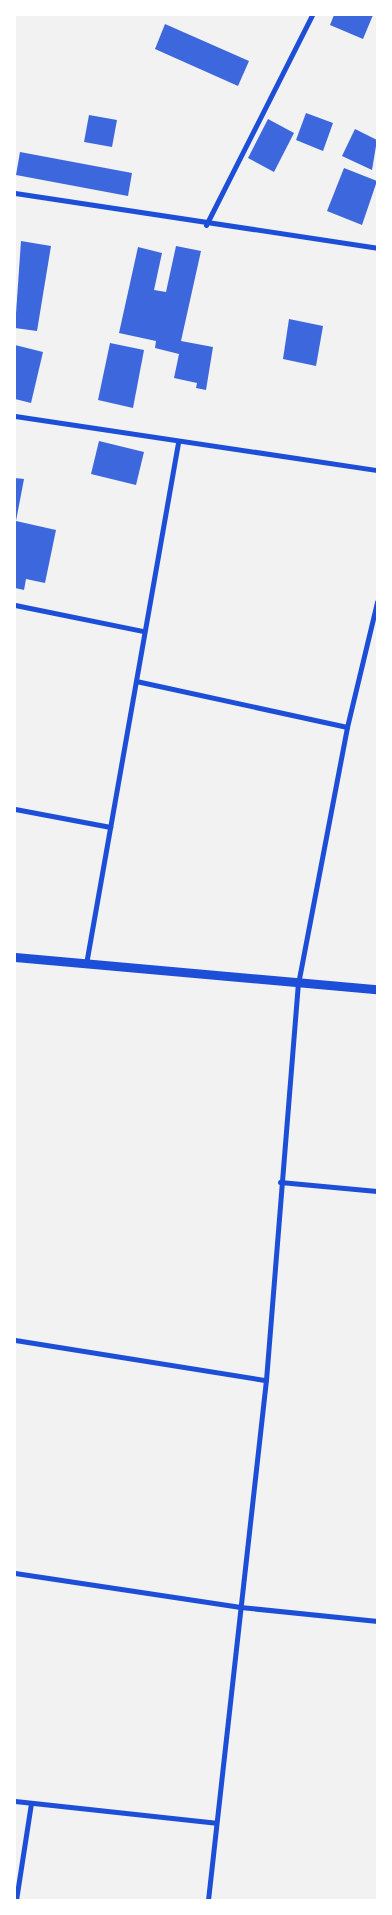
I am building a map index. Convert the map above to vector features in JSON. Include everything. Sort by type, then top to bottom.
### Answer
[{"type":"street","points":[[206,224],[312,15]]},
{"type":"street","points":[[15,194],[377,248]]},
{"type":"street","points":[[15,416],[178,443],[377,470]]},
{"type":"street","points":[[86,964],[178,443]]},
{"type":"street","points":[[208,1900],[266,1380],[280,1182],[298,984],[347,727],[377,602]]},
{"type":"street","points":[[15,606],[144,631]]},
{"type":"street","points":[[136,681],[347,727]]},
{"type":"street","points":[[15,809],[110,827]]},
{"type":"street","points":[[15,957],[298,984],[377,989]]},
{"type":"street","points":[[280,1182],[377,1191]]},
{"type":"street","points":[[15,1340],[266,1380]]},
{"type":"street","points":[[15,1573],[240,1607],[377,1622]]},
{"type":"street","points":[[15,1801],[216,1823]]},
{"type":"street","points":[[16,1900],[31,1803]]},
{"type":"building","points":[[334,15],[373,15],[363,39],[330,25]]},
{"type":"building","points":[[165,24],[249,61],[238,86],[155,49]]},
{"type":"building","points":[[306,113],[333,123],[323,151],[296,140]]},
{"type":"building","points":[[89,115],[117,120],[112,147],[84,142]]},
{"type":"building","points":[[268,119],[294,133],[274,172],[248,158]]},
{"type":"building","points":[[355,129],[377,140],[372,170],[342,156]]},
{"type":"building","points":[[20,152],[132,173],[128,196],[16,175]]},
{"type":"building","points":[[344,168],[377,181],[362,225],[327,211]]},
{"type":"building","points":[[21,241],[51,246],[37,331],[15,328]]},
{"type":"building","points":[[176,246],[201,251],[181,341],[213,347],[206,390],[196,388],[197,383],[174,378],[179,354],[155,348],[156,341],[119,333],[138,247],[162,253],[154,290],[166,292]]},
{"type":"building","points":[[289,319],[323,326],[316,366],[283,359]]},
{"type":"building","points":[[110,343],[144,350],[133,408],[98,400]]},
{"type":"building","points":[[15,345],[43,352],[31,403],[15,399]]},
{"type":"building","points":[[99,441],[144,452],[136,485],[91,474]]},
{"type":"building","points":[[15,478],[24,479],[16,521],[56,530],[45,583],[26,579],[24,590],[15,588]]}]
